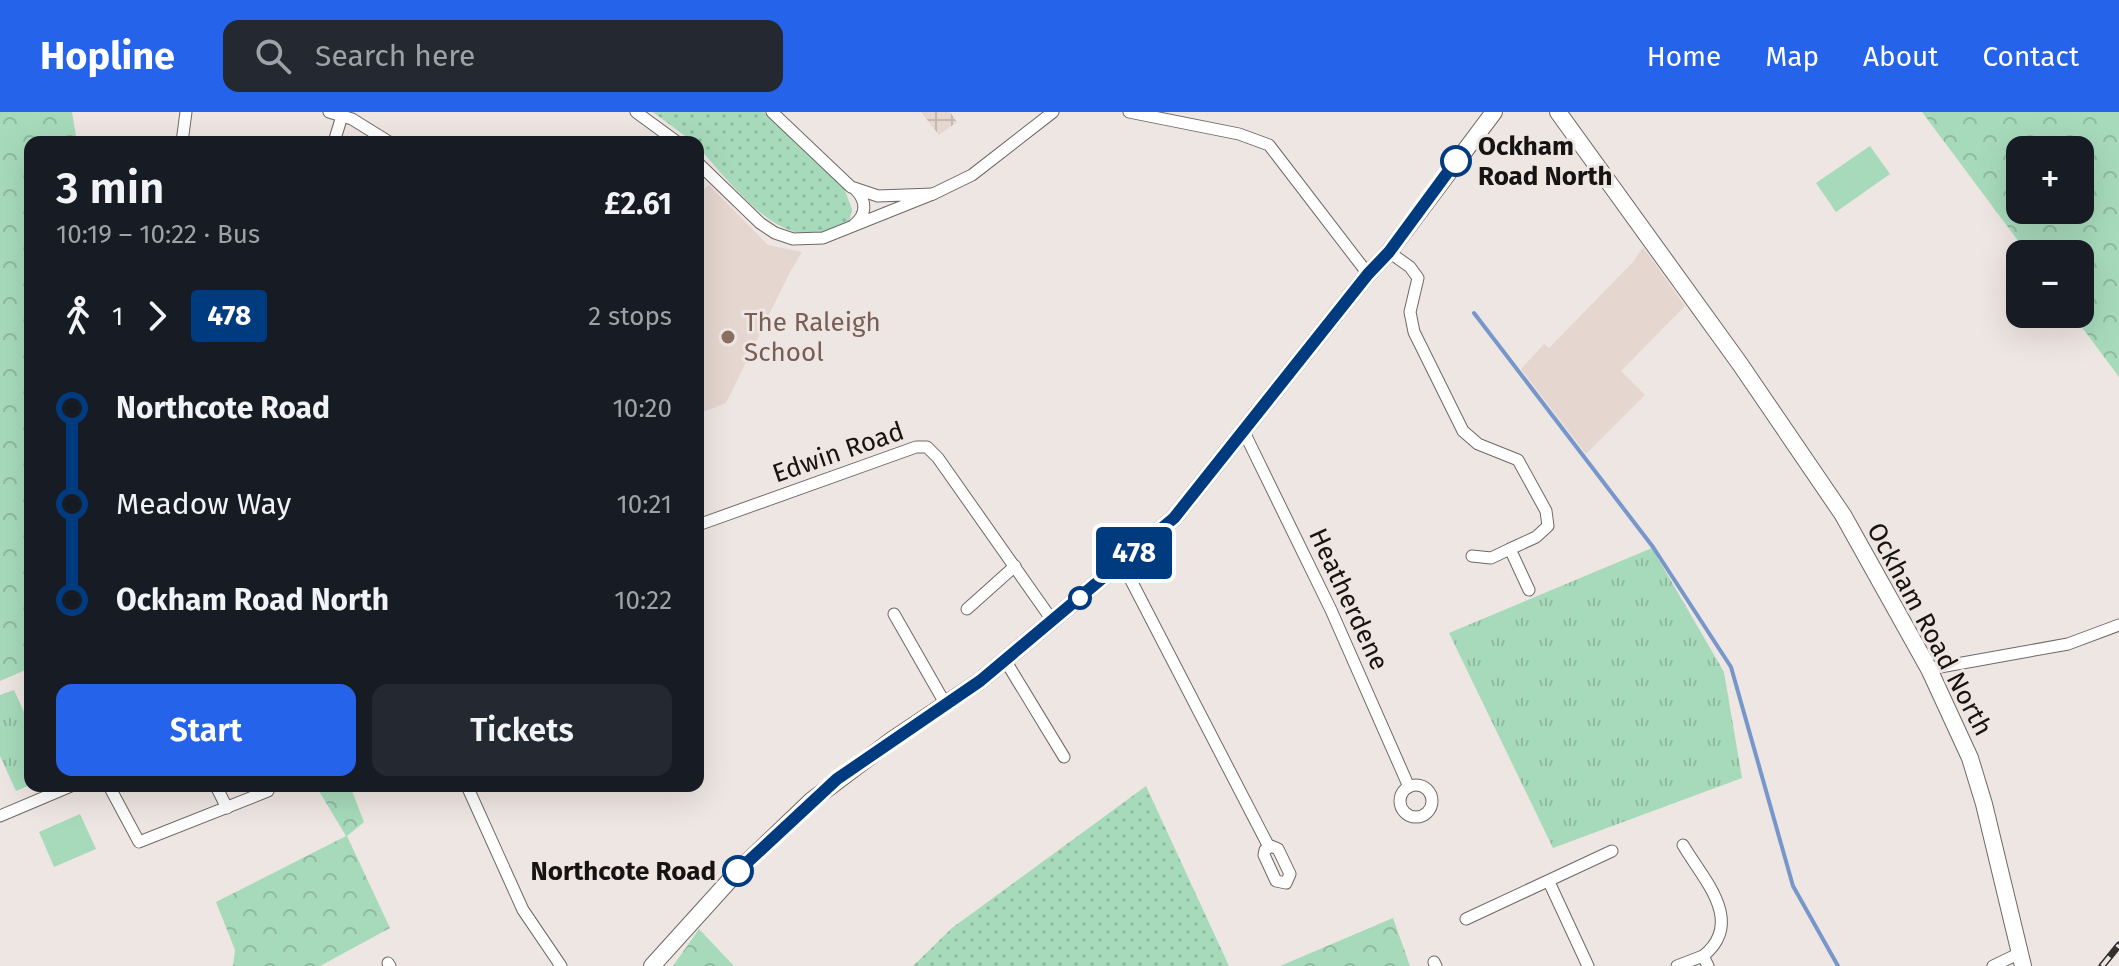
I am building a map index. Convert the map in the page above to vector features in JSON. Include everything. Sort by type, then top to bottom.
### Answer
[{"type":"street","points":[[183,136],[186,112]]},
{"type":"street","points":[[329,112],[380,136]]},
{"type":"street","points":[[636,112],[669,136]]},
{"type":"street","points":[[772,112],[861,196],[865,209],[861,219],[852,226]]},
{"type":"street","points":[[704,169],[753,218],[784,237],[803,240],[823,238],[933,194],[981,169],[1053,112]]},
{"type":"street","points":[[1129,112],[1225,130],[1269,145],[1368,274]]},
{"type":"street","points":[[652,966],[738,871],[811,801],[1005,660],[1174,518],[1368,274],[1389,252],[1494,112]]},
{"type":"street","name":"Ockham Road North","points":[[1558,112],[1740,364],[1836,505],[1929,669],[1970,758],[2022,960]]},
{"type":"street","points":[[336,136],[342,116]]},
{"type":"street","points":[[851,187],[878,196],[933,194]]},
{"type":"street","points":[[1389,252],[1410,267],[1418,278],[1410,312],[1414,332],[1463,431],[1478,444],[1518,460],[1546,511],[1548,526],[1544,532],[1491,558],[1472,556]]},
{"type":"street","name":"Heatherdene","points":[[1244,432],[1331,610],[1409,787]]},
{"type":"street","name":"Edwin Road","points":[[704,523],[922,446],[932,451],[1052,620]]},
{"type":"street","points":[[1510,549],[1529,590]]},
{"type":"street","points":[[1122,563],[1269,847]]},
{"type":"street","points":[[967,609],[1015,566]]},
{"type":"street","points":[[894,614],[946,705]]},
{"type":"street","points":[[1929,669],[2068,644],[2119,625]]},
{"type":"street","points":[[1005,660],[1064,757]]},
{"type":"street","points":[[0,816],[57,792]]},
{"type":"street","points":[[112,792],[139,842],[266,792]]},
{"type":"street","points":[[219,792],[227,808]]},
{"type":"street","points":[[470,792],[523,910],[561,966]]},
{"type":"street","points":[[1677,966],[1705,961],[1722,930],[1720,905],[1683,845]]},
{"type":"street","points":[[1466,919],[1612,851]]},
{"type":"street","points":[[1549,882],[1588,966]]},
{"type":"street","points":[[1993,966],[2022,960]]},
{"type":"shaded area","points":[[921,112],[950,112],[957,122],[939,135]]},
{"type":"shaded area","name":"The Raleigh School","points":[[709,185],[768,245],[802,252],[726,403],[704,412],[704,190]]},
{"type":"shaded area","points":[[1643,247],[1685,306],[1621,371],[1645,395],[1586,454],[1521,369],[1544,344],[1549,348],[1633,262]]},
{"type":"green space","points":[[0,112],[72,112],[76,136],[24,136],[24,671],[0,681]]},
{"type":"green space","points":[[653,112],[764,112],[844,188],[852,209],[849,223],[819,234],[801,234],[784,228],[752,205],[704,154],[704,136],[685,136]]},
{"type":"green space","points":[[1922,112],[2119,112],[2119,377],[2082,328],[2094,328],[2094,240],[2018,240]]},
{"type":"green space","points":[[1870,146],[1890,174],[1836,212],[1816,183]]},
{"type":"green space","points":[[1652,548],[1724,672],[1742,778],[1553,848],[1449,633]]},
{"type":"green space","points":[[14,690],[24,712],[24,788],[16,791],[0,756],[0,695]]},
{"type":"green space","points":[[1146,786],[1229,966],[913,966],[952,928]]},
{"type":"green space","points":[[320,792],[352,792],[364,822],[347,836],[390,928],[320,966],[233,966],[235,950],[216,902],[346,836]]},
{"type":"green space","points":[[80,814],[96,849],[54,867],[39,832]]},
{"type":"green space","points":[[1393,918],[1410,966],[1280,966]]},
{"type":"green space","points":[[699,929],[734,966],[673,966]]},
{"type":"waterway","points":[[1474,313],[1653,547],[1731,667],[1793,886],[1838,966]]},
{"type":"railway","points":[[2102,966],[2119,945]]},
{"type":"bus line","name":"478","points":[[738,871],[837,779],[980,681],[1174,518],[1368,274],[1389,252],[1456,161]]},
{"type":"place","name":"Ockham Road North","points":[[1456,161]]},
{"type":"place","name":"The Raleigh School","points":[[728,337]]},
{"type":"place","name":"Northcote Road","points":[[738,871]]}]
